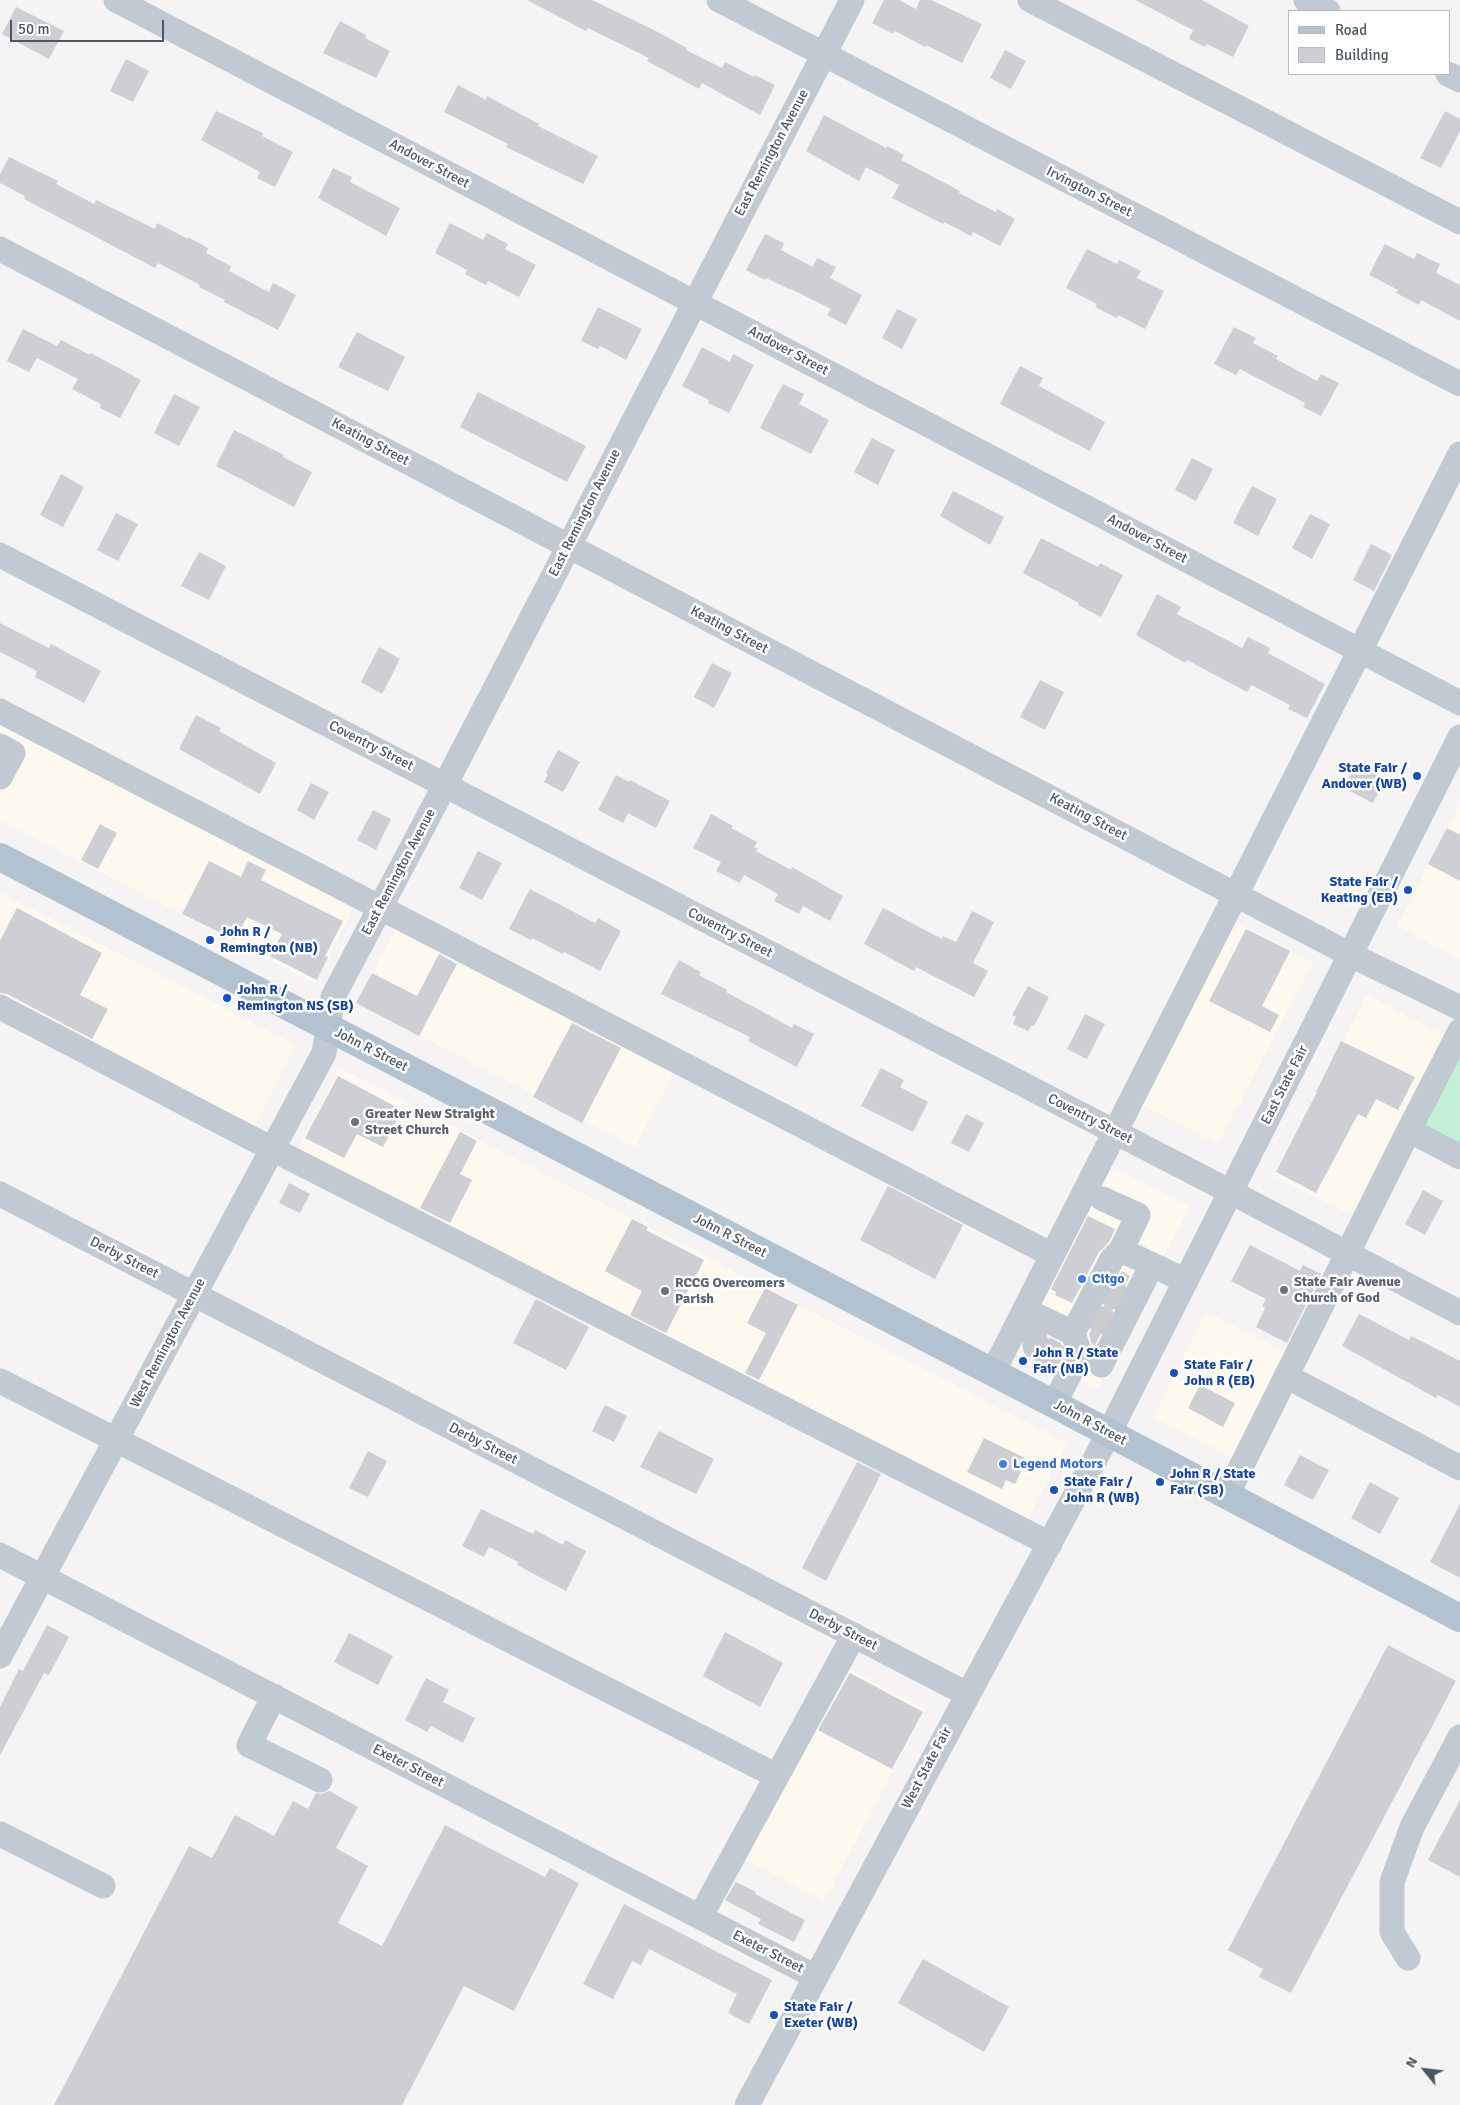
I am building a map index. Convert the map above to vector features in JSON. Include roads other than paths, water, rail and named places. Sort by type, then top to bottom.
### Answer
[{"type":"main road","name":"John R Street","points":[[0,857],[993,1372],[1460,1618]]},
{"type":"street","name":"Andover Street","points":[[116,0],[1460,702]]},
{"type":"street","name":"Irvington Street","points":[[719,0],[1460,384]]},
{"type":"street","name":"East Remington Avenue","points":[[328,1028],[333,997],[852,0]]},
{"type":"street","points":[[1030,0],[1460,222]]},
{"type":"street","points":[[1306,0],[1326,10]]},
{"type":"street","name":"Keating Street","points":[[0,249],[1350,955],[1460,1008]]},
{"type":"street","points":[[993,1372],[1036,1328],[1052,1256],[1460,454]]},
{"type":"street","name":"Coventry Street","points":[[0,555],[1460,1312]]},
{"type":"street","points":[[0,711],[1052,1256]]},
{"type":"street","name":"East State Fair","points":[[1109,1433],[1460,737]]},
{"type":"street","points":[[0,746],[13,753],[0,777]]},
{"type":"street","points":[[0,1007],[272,1149],[1050,1544]]},
{"type":"street","name":"West Remington Avenue","points":[[0,1656],[324,1054],[328,1028]]},
{"type":"street","points":[[1227,1495],[1460,1031]]},
{"type":"street","points":[[1409,1130],[1460,1157]]},
{"type":"street","name":"Derby Street","points":[[0,1194],[967,1694]]},
{"type":"street","points":[[1054,1404],[1077,1355],[1085,1312],[1112,1259],[1121,1250],[1138,1215],[1103,1199]]},
{"type":"street","points":[[1121,1250],[1186,1281]]},
{"type":"street","points":[[1077,1355],[1115,1326],[1127,1302],[1152,1265]]},
{"type":"street","points":[[1036,1328],[1077,1355],[1135,1382]]},
{"type":"street","points":[[1286,1376],[1460,1468]]},
{"type":"street","points":[[0,1381],[777,1776]]},
{"type":"street","name":"West State Fair","points":[[747,2105],[1109,1433]]},
{"type":"street","name":"Exeter Street","points":[[0,1555],[816,1977]]},
{"type":"street","points":[[700,1917],[854,1635]]},
{"type":"street","points":[[274,1696],[249,1745],[320,1780]]},
{"type":"street","points":[[1408,1958],[1392,1932],[1392,1882],[1412,1827],[1460,1738]]},
{"type":"street","points":[[0,1834],[103,1886]]},
{"type":"tunnel","points":[[1099,1288],[1122,1299]]},
{"type":"tunnel","points":[[1086,1313],[1110,1324]]},
{"type":"tunnel","points":[[1039,1348],[1063,1360]]},
{"type":"place","name":"State Fair / Andover (WB)","points":[[1417,776]]},
{"type":"place","name":"State Fair / Keating (EB)","points":[[1408,890]]},
{"type":"place","name":"John R / Remington (NB)","points":[[210,940]]},
{"type":"place","name":"John R / Remington NS (SB)","points":[[227,998]]},
{"type":"place","name":"Greater New Straight Street Church","points":[[355,1122]]},
{"type":"place","name":"Citgo","points":[[1082,1279]]},
{"type":"place","name":"State Fair Avenue Church of God","points":[[1284,1290]]},
{"type":"place","name":"RCCG Overcomers Parish","points":[[665,1291]]},
{"type":"place","name":"John R / State Fair (NB)","points":[[1023,1361]]},
{"type":"place","name":"State Fair / John R (EB)","points":[[1174,1373]]},
{"type":"place","name":"Legend Motors","points":[[1003,1464]]},
{"type":"place","name":"John R / State Fair (SB)","points":[[1160,1482]]},
{"type":"place","name":"State Fair / John R (WB)","points":[[1054,1490]]},
{"type":"place","name":"State Fair / Exeter (WB)","points":[[774,2015]]}]
